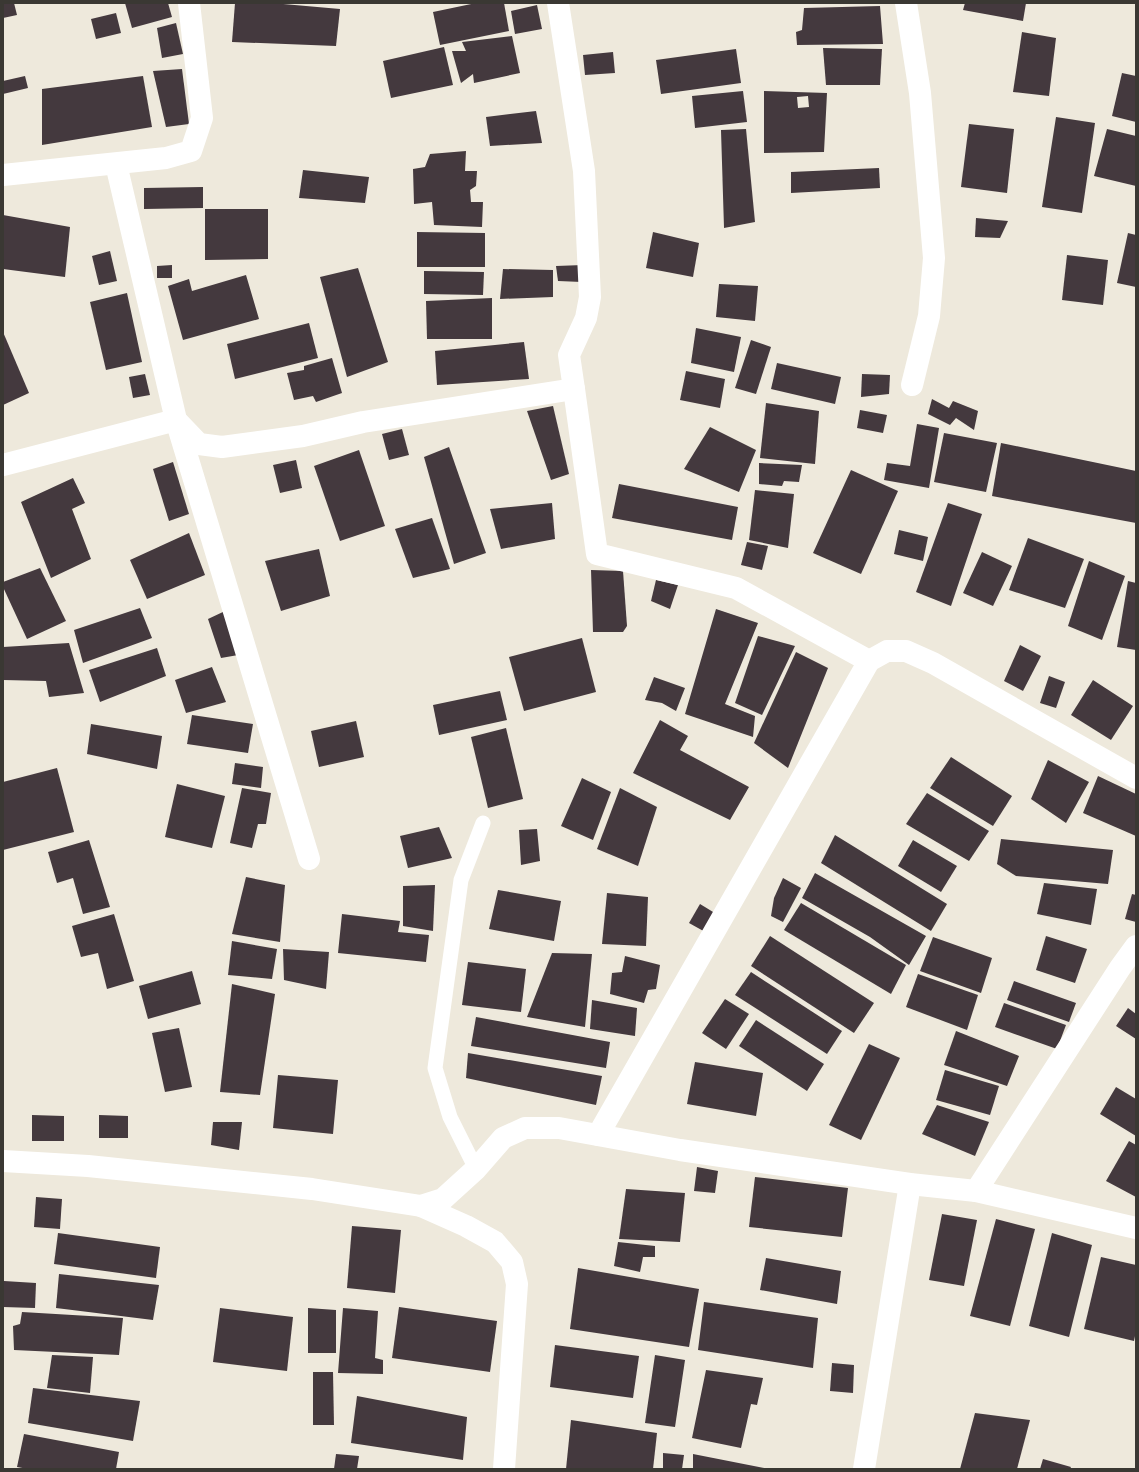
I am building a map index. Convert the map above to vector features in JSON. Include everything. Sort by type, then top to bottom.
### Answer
[{"type":"street","points":[[3,174],[166,158],[191,151],[202,118],[189,3]]},
{"type":"street","points":[[558,3],[584,171],[590,297],[586,318],[570,355],[597,554],[736,588],[868,661]]},
{"type":"street","points":[[906,3],[920,93],[934,258],[929,316],[912,385]]},
{"type":"street","points":[[116,164],[176,420],[309,859]]},
{"type":"street","points":[[176,420],[199,444],[222,447],[303,436],[363,422],[574,389]]},
{"type":"street","points":[[3,465],[176,420]]},
{"type":"street","points":[[598,1135],[868,661],[887,651],[906,651],[933,663],[1136,778]]},
{"type":"street","points":[[976,1191],[1120,968],[1136,946]]},
{"type":"street","points":[[421,1206],[443,1199],[476,1169],[503,1138],[525,1128],[559,1128],[680,1150],[910,1184],[976,1191],[1136,1228]]},
{"type":"street","points":[[3,1161],[88,1166],[312,1189],[421,1206],[466,1226],[495,1242],[512,1262],[517,1284],[504,1469]]},
{"type":"street","points":[[864,1469],[910,1184]]},
{"type":"lane","points":[[476,1169],[450,1117],[435,1068],[461,880],[483,823]]},
{"type":"building","points":[[3,3],[14,3],[17,15],[3,18]]},
{"type":"building","points":[[125,3],[168,3],[172,17],[132,28]]},
{"type":"building","points":[[235,3],[272,3],[340,9],[336,46],[232,42]]},
{"type":"building","points":[[476,3],[504,3],[509,31],[440,45],[433,12]]},
{"type":"building","points":[[965,3],[1026,3],[1023,21],[963,10]]},
{"type":"building","points":[[537,5],[542,29],[515,34],[511,11]]},
{"type":"building","points":[[880,6],[883,44],[797,45],[796,32],[802,30],[804,8]]},
{"type":"building","points":[[116,13],[121,33],[96,39],[91,19]]},
{"type":"building","points":[[176,23],[183,54],[162,58],[157,28]]},
{"type":"building","points":[[1022,32],[1056,38],[1049,96],[1013,92]]},
{"type":"building","points":[[512,36],[520,73],[474,83],[473,74],[461,83],[452,51],[466,51],[462,42]]},
{"type":"building","points":[[444,47],[453,85],[391,98],[383,61]]},
{"type":"building","points":[[823,48],[882,49],[880,85],[826,85]]},
{"type":"building","points":[[736,49],[741,83],[661,94],[656,60]]},
{"type":"building","points":[[613,52],[615,73],[585,75],[583,55]]},
{"type":"building","points":[[182,69],[189,124],[166,127],[153,71]]},
{"type":"building","points":[[1122,73],[1136,76],[1136,122],[1112,116]]},
{"type":"building","points":[[25,76],[28,88],[3,94],[3,81]]},
{"type":"building","points":[[143,76],[152,127],[42,145],[42,89]]},
{"type":"building","points":[[743,91],[747,122],[695,128],[692,96]]},
{"type":"building","points":[[764,91],[827,93],[824,152],[764,153]],"holes":[[[808,96],[809,107],[798,108],[797,97]]]},
{"type":"building","points":[[536,111],[542,143],[490,146],[486,117]]},
{"type":"building","points":[[1056,117],[1095,123],[1082,213],[1042,207]]},
{"type":"building","points":[[969,124],[1014,129],[1007,193],[961,187]]},
{"type":"building","points":[[746,129],[755,222],[724,228],[721,130]]},
{"type":"building","points":[[1107,129],[1136,136],[1136,186],[1094,176]]},
{"type":"building","points":[[466,151],[465,171],[477,171],[476,186],[470,190],[471,202],[483,202],[482,227],[434,225],[432,202],[414,204],[413,169],[425,167],[430,154]]},
{"type":"building","points":[[879,168],[880,188],[791,193],[791,172]]},
{"type":"building","points":[[303,170],[369,177],[365,203],[299,198]]},
{"type":"building","points":[[203,187],[203,208],[144,209],[144,188]]},
{"type":"building","points":[[205,209],[268,209],[268,259],[205,260]]},
{"type":"building","points":[[3,215],[70,227],[65,277],[3,269]]},
{"type":"building","points":[[976,218],[1008,221],[1000,238],[975,237]]},
{"type":"building","points":[[417,232],[485,233],[485,267],[417,267]]},
{"type":"building","points":[[653,232],[699,243],[693,277],[646,268]]},
{"type":"building","points":[[1128,233],[1136,235],[1136,287],[1117,283]]},
{"type":"building","points":[[110,251],[117,281],[99,285],[92,256]]},
{"type":"building","points":[[1067,255],[1108,260],[1103,305],[1062,300]]},
{"type":"building","points":[[172,265],[172,278],[157,278],[157,266]]},
{"type":"building","points":[[583,265],[582,282],[558,281],[556,266]]},
{"type":"building","points":[[358,268],[388,362],[347,377],[320,277]]},
{"type":"building","points":[[503,269],[553,270],[553,297],[500,299]]},
{"type":"building","points":[[424,271],[484,272],[483,295],[424,294]]},
{"type":"building","points":[[246,275],[259,319],[183,340],[168,286],[189,279],[192,291]]},
{"type":"building","points":[[719,284],[758,286],[755,321],[716,317]]},
{"type":"building","points":[[127,293],[142,362],[106,370],[90,302]]},
{"type":"building","points":[[492,298],[492,339],[427,339],[426,301]]},
{"type":"building","points":[[309,323],[318,358],[235,379],[227,344]]},
{"type":"building","points":[[696,328],[741,337],[734,372],[691,363]]},
{"type":"building","points":[[3,332],[29,393],[3,405]]},
{"type":"building","points":[[751,340],[771,347],[756,394],[735,388]]},
{"type":"building","points":[[524,342],[529,379],[437,385],[435,351]]},
{"type":"building","points":[[332,358],[342,393],[316,402],[313,396],[294,400],[287,373],[304,370],[304,366]]},
{"type":"building","points":[[777,363],[841,377],[835,404],[771,389]]},
{"type":"building","points":[[686,371],[725,379],[720,408],[680,400]]},
{"type":"building","points":[[145,374],[150,395],[133,398],[129,377]]},
{"type":"building","points":[[862,374],[890,375],[889,394],[861,397]]},
{"type":"building","points":[[932,399],[949,408],[953,401],[978,411],[974,430],[956,418],[950,425],[928,414]]},
{"type":"building","points":[[766,403],[819,411],[815,464],[760,458]]},
{"type":"building","points":[[553,406],[569,474],[551,480],[527,411]]},
{"type":"building","points":[[860,410],[887,415],[883,433],[857,428]]},
{"type":"building","points":[[917,424],[939,428],[929,488],[884,480],[887,463],[910,466]]},
{"type":"building","points":[[710,427],[756,450],[739,492],[684,469]]},
{"type":"building","points":[[402,429],[409,455],[389,460],[382,434]]},
{"type":"building","points":[[944,433],[997,443],[986,492],[934,482]]},
{"type":"building","points":[[1001,443],[1136,471],[1136,523],[992,496]]},
{"type":"building","points":[[449,447],[486,553],[454,564],[424,457]]},
{"type":"building","points":[[359,450],[385,526],[340,541],[314,466]]},
{"type":"building","points":[[296,460],[302,488],[280,493],[273,465]]},
{"type":"building","points":[[173,462],[189,514],[169,521],[153,469]]},
{"type":"building","points":[[759,463],[802,465],[799,482],[784,481],[782,486],[759,484]]},
{"type":"building","points":[[851,470],[898,491],[861,574],[813,553]]},
{"type":"building","points":[[73,478],[85,503],[72,509],[91,559],[51,578],[21,502]]},
{"type":"building","points":[[619,484],[738,507],[732,540],[612,518]]},
{"type":"building","points":[[755,490],[794,494],[788,548],[749,540]]},
{"type":"building","points":[[552,503],[555,539],[501,549],[490,509]]},
{"type":"building","points":[[948,503],[982,514],[951,606],[916,592]]},
{"type":"building","points":[[432,518],[450,569],[413,578],[395,529]]},
{"type":"building","points":[[899,530],[928,537],[923,561],[894,554]]},
{"type":"building","points":[[189,533],[205,575],[147,599],[130,560]]},
{"type":"building","points":[[1028,538],[1084,559],[1065,608],[1009,590]]},
{"type":"building","points":[[747,542],[768,546],[762,570],[741,565]]},
{"type":"building","points":[[319,549],[330,596],[281,611],[265,561]]},
{"type":"building","points":[[982,552],[1012,566],[993,606],[963,593]]},
{"type":"building","points":[[1089,561],[1125,576],[1102,640],[1068,626]]},
{"type":"building","points":[[40,568],[66,621],[27,639],[3,587],[3,582]]},
{"type":"building","points":[[591,570],[623,571],[627,626],[623,632],[593,632]]},
{"type":"building","points":[[656,580],[678,585],[670,609],[651,601]]},
{"type":"building","points":[[1128,581],[1136,583],[1136,650],[1117,647]]},
{"type":"building","points":[[140,608],[152,638],[83,663],[74,630]]},
{"type":"building","points":[[716,609],[758,623],[725,704],[755,716],[753,737],[685,714]]},
{"type":"building","points":[[225,611],[244,654],[221,658],[208,619]]},
{"type":"building","points":[[758,636],[795,646],[762,715],[735,703]]},
{"type":"building","points":[[582,638],[596,692],[524,711],[509,657]]},
{"type":"building","points":[[69,643],[84,693],[49,697],[46,681],[3,680],[3,647]]},
{"type":"building","points":[[1020,645],[1041,656],[1023,691],[1004,681]]},
{"type":"building","points":[[157,648],[166,676],[100,702],[89,670]]},
{"type":"building","points":[[796,652],[828,668],[788,768],[754,743]]},
{"type":"building","points":[[212,667],[226,702],[186,713],[175,680]]},
{"type":"building","points":[[1049,676],[1065,682],[1056,708],[1040,703]]},
{"type":"building","points":[[654,677],[685,688],[676,711],[662,703],[645,700]]},
{"type":"building","points":[[1093,680],[1133,706],[1111,740],[1071,715]]},
{"type":"building","points":[[500,691],[507,720],[439,735],[433,705]]},
{"type":"building","points":[[192,715],[253,724],[248,753],[187,744]]},
{"type":"building","points":[[660,720],[688,736],[680,750],[749,787],[730,820],[633,773]]},
{"type":"building","points":[[356,721],[364,757],[319,767],[311,731]]},
{"type":"building","points":[[91,724],[162,736],[157,769],[87,754]]},
{"type":"building","points":[[506,728],[523,799],[488,808],[471,737]]},
{"type":"building","points":[[951,757],[1012,796],[993,826],[930,788]]},
{"type":"building","points":[[1048,760],[1089,782],[1066,823],[1031,799]]},
{"type":"building","points":[[235,763],[263,767],[261,788],[232,784]]},
{"type":"building","points":[[57,768],[74,832],[3,850],[3,782]]},
{"type":"building","points":[[1098,776],[1136,794],[1136,836],[1083,813]]},
{"type":"building","points":[[582,778],[611,792],[593,840],[561,826]]},
{"type":"building","points":[[177,784],[225,796],[212,848],[165,837]]},
{"type":"building","points":[[242,788],[271,793],[266,824],[258,824],[252,848],[230,843]]},
{"type":"building","points":[[620,788],[657,807],[638,866],[597,849]]},
{"type":"building","points":[[927,793],[989,831],[969,861],[906,824]]},
{"type":"building","points":[[439,827],[452,858],[408,868],[400,836]]},
{"type":"building","points":[[537,829],[540,861],[521,865],[519,830]]},
{"type":"building","points":[[835,835],[947,904],[931,931],[821,863]]},
{"type":"building","points":[[1001,839],[1113,850],[1108,884],[1016,876],[997,864]]},
{"type":"building","points":[[89,840],[110,907],[83,914],[73,878],[57,883],[48,852]]},
{"type":"building","points":[[913,840],[957,866],[941,892],[898,866]]},
{"type":"building","points":[[815,873],[926,936],[909,965],[870,937],[802,898]]},
{"type":"building","points":[[246,877],[285,885],[280,942],[232,934]]},
{"type":"building","points":[[783,878],[801,888],[783,922],[771,916],[774,898]]},
{"type":"building","points":[[1044,883],[1097,889],[1091,925],[1037,914]]},
{"type":"building","points":[[435,885],[433,931],[403,926],[403,886]]},
{"type":"building","points":[[498,890],[561,901],[554,941],[489,929]]},
{"type":"building","points":[[607,893],[648,897],[646,946],[602,944]]},
{"type":"building","points":[[1132,894],[1136,895],[1136,922],[1125,919]]},
{"type":"building","points":[[801,903],[906,965],[891,994],[784,930]]},
{"type":"building","points":[[700,904],[718,915],[707,933],[689,923]]},
{"type":"building","points":[[114,914],[134,981],[107,989],[98,953],[81,957],[72,926]]},
{"type":"building","points":[[342,914],[400,921],[398,932],[429,935],[426,962],[338,953]]},
{"type":"building","points":[[770,936],[874,1003],[854,1033],[751,966]]},
{"type":"building","points":[[1046,936],[1087,949],[1075,983],[1036,970]]},
{"type":"building","points":[[933,937],[992,958],[981,993],[920,971]]},
{"type":"building","points":[[232,941],[277,949],[272,979],[228,975]]},
{"type":"building","points":[[283,949],[329,952],[326,989],[284,980]]},
{"type":"building","points":[[552,953],[592,954],[585,1027],[527,1017]]},
{"type":"building","points":[[625,956],[660,965],[656,989],[648,990],[644,1003],[610,994],[612,973],[622,972]]},
{"type":"building","points":[[468,962],[526,969],[521,1012],[462,1005]]},
{"type":"building","points":[[192,971],[201,1004],[148,1019],[139,986]]},
{"type":"building","points":[[751,972],[842,1031],[827,1054],[735,995]]},
{"type":"building","points":[[918,974],[978,995],[967,1030],[906,1007]]},
{"type":"building","points":[[1014,981],[1076,1003],[1069,1022],[1007,1000]]},
{"type":"building","points":[[232,984],[275,994],[260,1095],[220,1092]]},
{"type":"building","points":[[725,999],[749,1014],[726,1049],[702,1033]]},
{"type":"building","points":[[592,1000],[637,1008],[635,1036],[590,1029]]},
{"type":"building","points":[[1004,1003],[1066,1025],[1057,1049],[995,1027]]},
{"type":"building","points":[[1128,1008],[1136,1014],[1136,1039],[1116,1026]]},
{"type":"building","points":[[476,1017],[610,1042],[606,1068],[471,1046]]},
{"type":"building","points":[[756,1020],[824,1064],[807,1091],[739,1046]]},
{"type":"building","points":[[179,1028],[192,1087],[165,1092],[152,1033]]},
{"type":"building","points":[[956,1031],[1019,1056],[1007,1086],[944,1065]]},
{"type":"building","points":[[869,1044],[900,1058],[861,1140],[829,1125]]},
{"type":"building","points":[[468,1053],[602,1076],[596,1105],[466,1078]]},
{"type":"building","points":[[695,1062],[763,1073],[756,1116],[687,1104]]},
{"type":"building","points":[[945,1070],[999,1086],[990,1115],[936,1100]]},
{"type":"building","points":[[278,1075],[338,1080],[333,1134],[273,1128]]},
{"type":"building","points":[[1116,1087],[1136,1099],[1136,1136],[1100,1114]]},
{"type":"building","points":[[937,1105],[989,1122],[975,1156],[922,1134]]},
{"type":"building","points":[[32,1115],[64,1116],[64,1141],[32,1141]]},
{"type":"building","points":[[99,1115],[128,1116],[128,1138],[99,1138]]},
{"type":"building","points":[[213,1122],[242,1122],[239,1150],[211,1145]]},
{"type":"building","points":[[1129,1141],[1136,1145],[1136,1197],[1106,1181]]},
{"type":"building","points":[[697,1167],[718,1171],[715,1193],[694,1191]]},
{"type":"building","points":[[755,1177],[848,1188],[842,1237],[749,1227]]},
{"type":"building","points":[[626,1189],[685,1193],[680,1242],[619,1239]]},
{"type":"building","points":[[36,1197],[62,1199],[60,1229],[34,1227]]},
{"type":"building","points":[[942,1214],[977,1220],[964,1286],[929,1280]]},
{"type":"building","points":[[996,1219],[1035,1229],[1010,1326],[970,1316]]},
{"type":"building","points":[[352,1226],[401,1230],[395,1293],[347,1288]]},
{"type":"building","points":[[58,1233],[160,1247],[156,1278],[54,1264]]},
{"type":"building","points":[[1052,1233],[1092,1245],[1069,1337],[1029,1326]]},
{"type":"building","points":[[618,1242],[655,1246],[655,1257],[643,1257],[640,1272],[614,1266]]},
{"type":"building","points":[[1101,1257],[1136,1265],[1136,1331],[1134,1341],[1084,1329]]},
{"type":"building","points":[[766,1258],[841,1271],[837,1304],[760,1290]]},
{"type":"building","points":[[578,1268],[699,1289],[689,1347],[570,1329]]},
{"type":"building","points":[[59,1274],[159,1285],[153,1320],[56,1308]]},
{"type":"building","points":[[4,1281],[36,1283],[35,1308],[3,1307]]},
{"type":"building","points":[[704,1302],[818,1318],[813,1368],[698,1350]]},
{"type":"building","points":[[399,1307],[497,1321],[490,1372],[392,1358]]},
{"type":"building","points":[[220,1308],[293,1317],[287,1371],[213,1362]]},
{"type":"building","points":[[308,1308],[336,1310],[336,1353],[308,1353]]},
{"type":"building","points":[[343,1308],[378,1311],[375,1358],[383,1360],[383,1374],[338,1373]]},
{"type":"building","points":[[22,1312],[123,1318],[119,1355],[14,1350],[13,1326],[20,1324]]},
{"type":"building","points":[[555,1345],[639,1356],[633,1398],[550,1387]]},
{"type":"building","points":[[52,1355],[93,1357],[90,1393],[47,1388]]},
{"type":"building","points":[[655,1355],[685,1360],[675,1427],[645,1423]]},
{"type":"building","points":[[832,1363],[854,1365],[853,1393],[830,1391]]},
{"type":"building","points":[[706,1370],[763,1378],[757,1405],[751,1404],[741,1448],[692,1438]]},
{"type":"building","points":[[313,1372],[333,1372],[334,1425],[313,1425]]},
{"type":"building","points":[[33,1388],[140,1401],[133,1441],[28,1423]]},
{"type":"building","points":[[357,1396],[467,1417],[463,1460],[351,1443]]},
{"type":"building","points":[[975,1413],[1030,1420],[1017,1469],[960,1469]]},
{"type":"building","points":[[571,1420],[657,1433],[653,1469],[566,1469]]},
{"type":"building","points":[[24,1434],[119,1452],[116,1469],[28,1469],[17,1467]]},
{"type":"building","points":[[663,1453],[684,1455],[682,1469],[663,1469]]},
{"type":"building","points":[[336,1454],[359,1456],[357,1469],[334,1469]]},
{"type":"building","points":[[693,1454],[764,1468],[693,1469]]},
{"type":"building","points":[[1043,1459],[1071,1467],[1070,1469],[1040,1469]]}]
